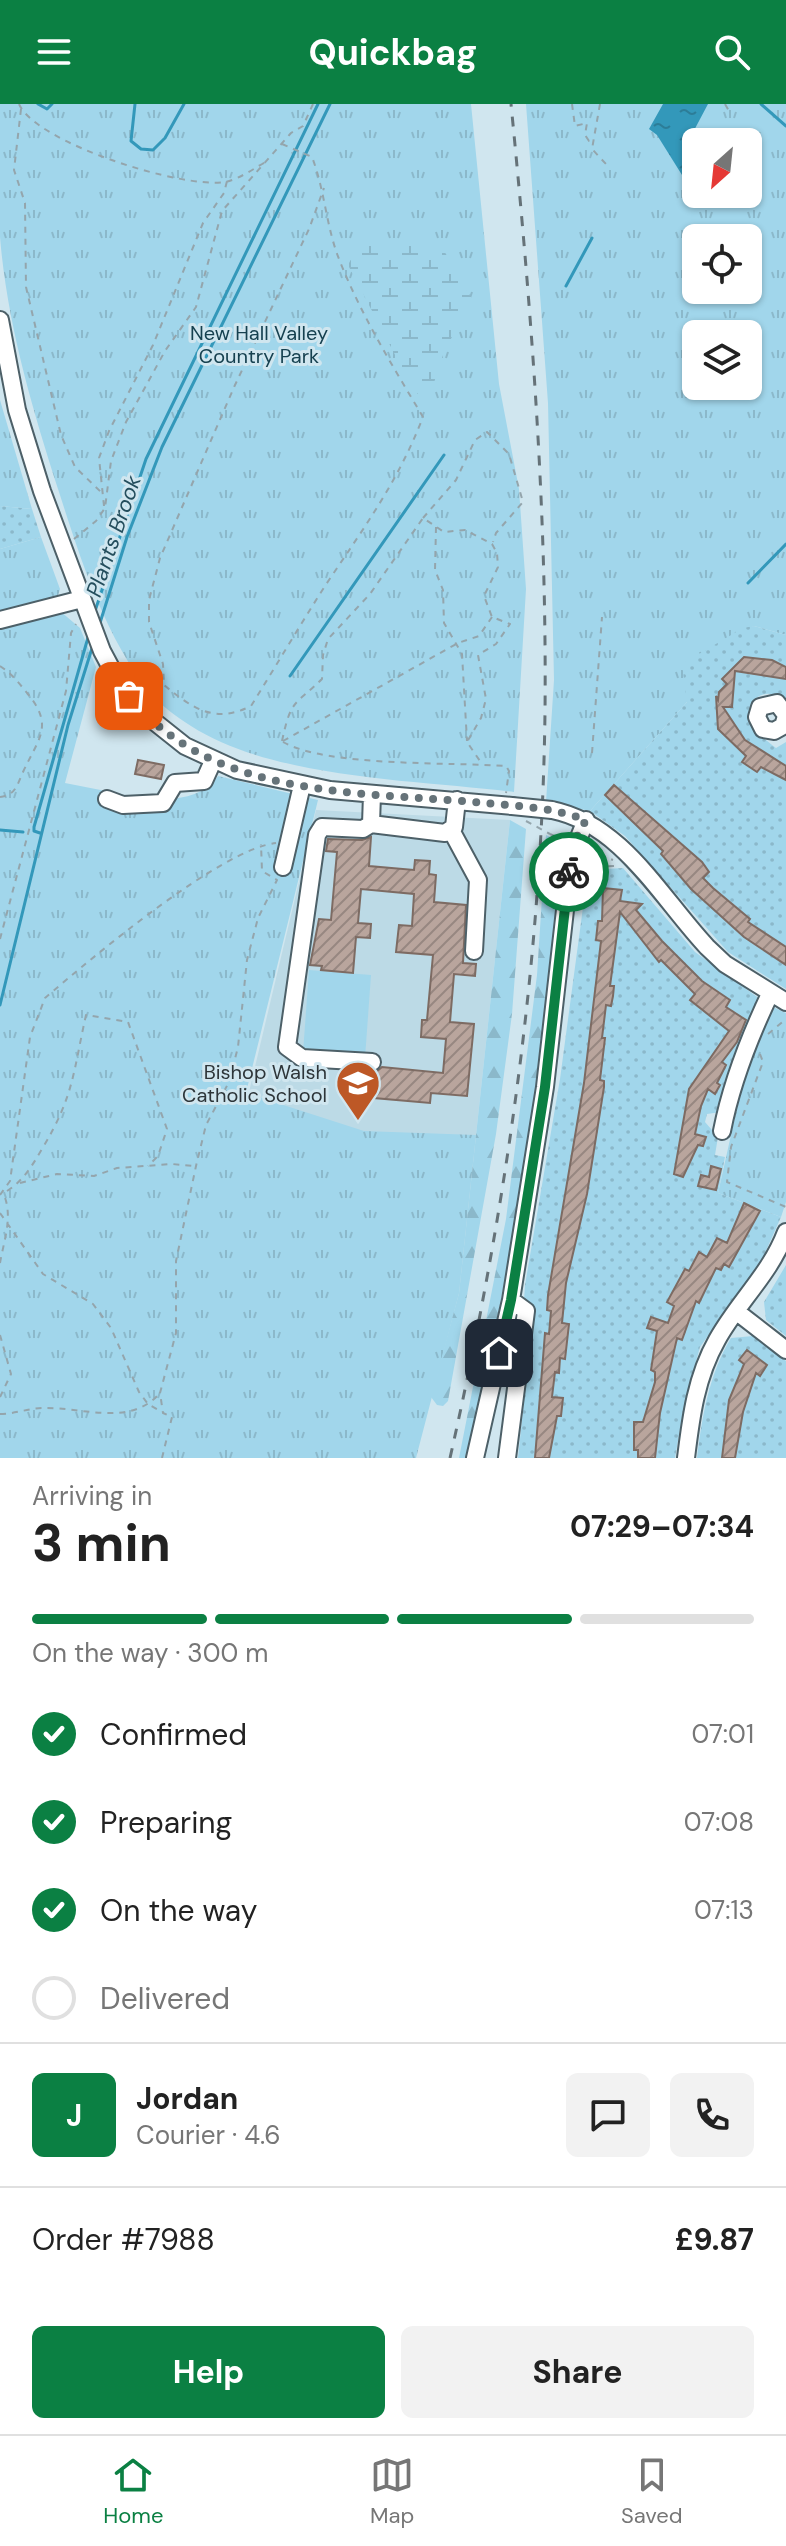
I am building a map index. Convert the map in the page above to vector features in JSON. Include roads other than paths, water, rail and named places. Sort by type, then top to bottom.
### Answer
[{"type":"street","points":[[0,320],[27,447],[63,544],[77,600],[90,617],[102,651],[118,681],[141,711],[167,733],[213,761],[302,785],[457,800],[513,810],[552,810],[586,820],[616,844],[707,947],[770,994],[786,1002]]},
{"type":"street","points":[[0,620],[77,600]]},
{"type":"street","points":[[141,711],[153,697]]},
{"type":"street","points":[[107,799],[123,805],[163,803],[175,783],[192,784],[206,779],[213,761]]},
{"type":"street","points":[[283,867],[302,785]]},
{"type":"street","points":[[371,824],[372,794]]},
{"type":"street","points":[[457,800],[451,830],[478,880],[474,951]]},
{"type":"street","points":[[475,1458],[511,1300],[547,1073],[571,857],[586,820]]},
{"type":"street","points":[[372,1062],[302,1058],[292,1054],[287,1047],[317,835],[322,827],[363,829],[371,824],[445,833],[451,830]]},
{"type":"street","points":[[718,1124],[739,1064],[749,1050],[770,994]]},
{"type":"street","points":[[686,1458],[692,1407],[705,1363],[769,1269],[786,1232]]},
{"type":"street","points":[[507,1458],[526,1311],[511,1300]]},
{"type":"street","points":[[737,1312],[786,1350]]},
{"type":"water","points":[[663,104],[708,104],[695,128],[682,128],[682,175],[657,135],[649,129]]},
{"type":"waterway","points":[[38,104],[47,109],[52,104]]},
{"type":"waterway","points":[[135,104],[131,141],[141,149],[153,150],[165,138],[184,104]]},
{"type":"waterway","points":[[95,611],[146,459],[318,104]]},
{"type":"waterway","name":"Plants Brook","points":[[99,626],[127,537],[162,447],[330,104]]},
{"type":"waterway","points":[[761,104],[786,126]]},
{"type":"waterway","points":[[566,286],[592,238]]},
{"type":"waterway","points":[[290,676],[444,455]]},
{"type":"waterway","points":[[748,583],[786,544]]},
{"type":"waterway","points":[[40,833],[34,831],[34,827],[89,634]]},
{"type":"waterway","name":"Plants Brook","points":[[0,1005],[68,725],[93,645]]},
{"type":"waterway","points":[[0,830],[23,832]]},
{"type":"railway","points":[[450,1458],[488,1274],[517,1088],[537,900],[542,806],[545,636],[540,484],[531,332],[511,104]]},
{"type":"place","name":"Bishop Walsh Catholic School","points":[[358,1122]]},
{"type":"park label","name":"New Hall Valley Country Park","points":[[259,344]]}]
